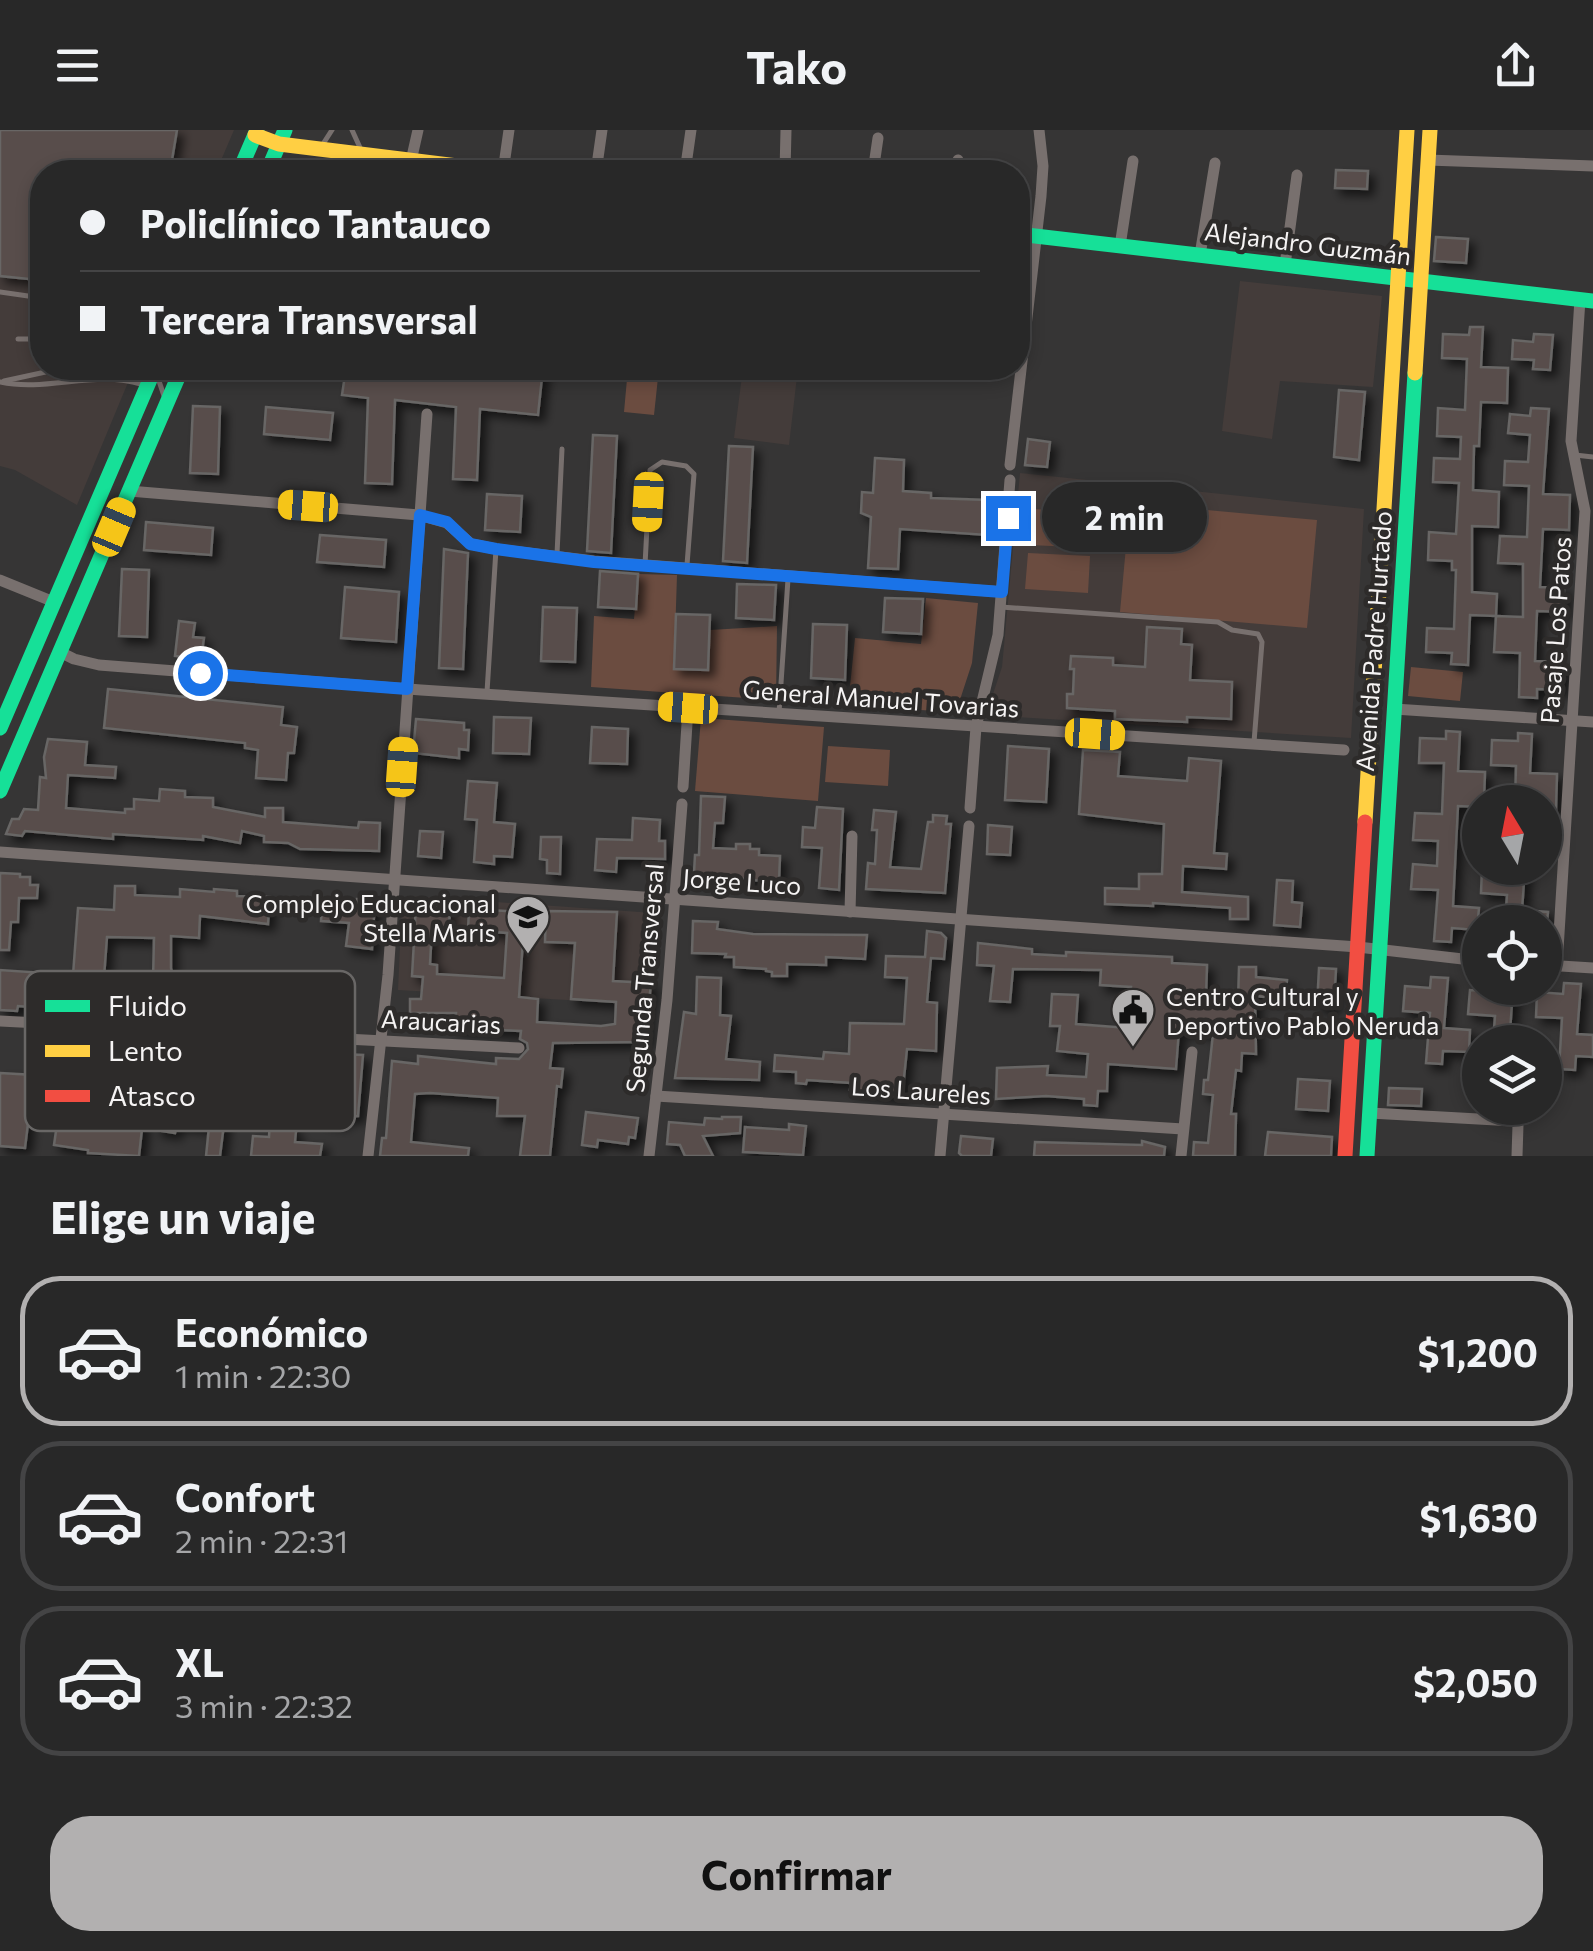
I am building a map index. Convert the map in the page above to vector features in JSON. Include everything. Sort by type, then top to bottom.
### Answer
[{"type":"main road","name":"Avenida Padre Hurtado","points":[[1346,1156],[1407,130]]},
{"type":"main road","name":"Avenida Padre Hurtado","points":[[1367,1156],[1430,130]]},
{"type":"main road","points":[[243,160],[256,132],[320,150],[404,160]]},
{"type":"main road","points":[[272,160],[282,137]]},
{"type":"main road","name":"Alejandro Guzmán","points":[[1030,235],[1587,300]]},
{"type":"main road","points":[[0,728],[148,380]]},
{"type":"main road","points":[[0,791],[177,380]]},
{"type":"street","points":[[412,160],[418,130]]},
{"type":"street","points":[[505,160],[509,130]]},
{"type":"street","points":[[598,160],[602,130]]},
{"type":"street","points":[[687,160],[691,130]]},
{"type":"street","points":[[785,160],[786,130]]},
{"type":"street","points":[[1030,289],[1042,182],[1039,130]]},
{"type":"street","points":[[875,160],[878,138]]},
{"type":"street","points":[[1428,160],[1593,166]]},
{"type":"street","points":[[1120,246],[1133,161]]},
{"type":"street","points":[[1200,255],[1215,164]]},
{"type":"street","points":[[1285,265],[1297,175]]},
{"type":"street","name":"Pasaje Los Patos","points":[[1556,905],[1584,511],[1572,454],[1587,300]]},
{"type":"street","points":[[1010,465],[1020,380]]},
{"type":"street","points":[[368,1156],[395,880],[427,414]]},
{"type":"street","points":[[970,808],[976,727],[992,668],[1001,607],[1010,480]]},
{"type":"street","points":[[130,491],[420,515],[447,522],[470,544],[557,557],[1002,592]]},
{"type":"street","points":[[0,580],[54,602]]},
{"type":"street","name":"General Manuel Tovarias","points":[[60,652],[99,664],[407,689],[1344,750]]},
{"type":"street","points":[[683,787],[688,708]]},
{"type":"street","points":[[1394,710],[1593,722]]},
{"type":"street","name":"Segunda Transversal","points":[[649,1156],[682,804]]},
{"type":"street","points":[[940,1156],[968,826]]},
{"type":"street","points":[[850,912],[852,836]]},
{"type":"street","name":"Jorge Luco","points":[[0,852],[1358,947],[1462,959]]},
{"type":"street","points":[[1562,966],[1593,968]]},
{"type":"street","name":"Araucarias","points":[[0,1021],[25,1022]]},
{"type":"street","name":"Araucarias","points":[[355,1039],[519,1048]]},
{"type":"street","points":[[1181,1156],[1192,1052]]},
{"type":"street","name":"Los Laureles","points":[[656,1096],[1183,1128]]},
{"type":"street","points":[[1370,1113],[1516,1122],[1516,1156]]},
{"type":"lane","points":[[320,150],[332,130]]},
{"type":"lane","points":[[352,130],[364,155]]},
{"type":"lane","points":[[0,292],[30,296]]},
{"type":"lane","points":[[18,340],[30,340]]},
{"type":"lane","points":[[0,382],[30,375]]},
{"type":"lane","points":[[0,382],[33,386],[86,380]]},
{"type":"lane","points":[[115,380],[147,386]]},
{"type":"lane","points":[[159,380],[166,405]]},
{"type":"lane","points":[[557,557],[562,449]]},
{"type":"lane","points":[[1572,454],[1593,457]]},
{"type":"lane","points":[[646,565],[650,470],[653,464],[662,462],[686,466],[694,474],[686,568]]},
{"type":"lane","points":[[487,695],[496,549]]},
{"type":"lane","points":[[779,714],[788,576]]},
{"type":"lane","points":[[1001,607],[1218,622],[1236,631],[1258,634],[1262,642],[1254,745]]},
{"type":"shaded area","points":[[0,130],[234,130],[221,160],[30,160],[30,380],[129,380],[77,505],[15,470],[0,466]]},
{"type":"shaded area","points":[[1240,281],[1382,296],[1373,387],[1280,381],[1272,439],[1222,431]]},
{"type":"shaded area","points":[[627,380],[658,380],[654,415],[624,412]]},
{"type":"shaded area","points":[[741,380],[797,380],[789,445],[734,438]]},
{"type":"shaded area","points":[[1020,473],[1364,509],[1351,738],[986,715],[1002,667]]},
{"type":"shaded area","points":[[1130,503],[1317,520],[1307,628],[1120,612]]},
{"type":"shaded area","points":[[1032,509],[1095,512],[1093,548],[1030,545]]},
{"type":"shaded area","points":[[1028,553],[1090,556],[1088,593],[1025,589]]},
{"type":"shaded area","points":[[638,574],[677,575],[674,668],[708,669],[710,630],[777,626],[776,700],[591,687],[594,616],[634,619]]},
{"type":"shaded area","points":[[926,598],[978,603],[972,663],[956,712],[848,706],[855,638],[921,644]]},
{"type":"shaded area","points":[[1411,667],[1463,672],[1460,701],[1408,696]]},
{"type":"shaded area","points":[[701,718],[824,727],[818,801],[695,791]]},
{"type":"shaded area","points":[[828,746],[890,750],[888,786],[825,782]]},
{"type":"shaded area","name":"Complejo Educacional Stella Maris","points":[[410,896],[654,913],[659,921],[651,1005],[398,990],[402,904]]},
{"type":"building","points":[[0,130],[177,130],[172,160],[30,160],[30,279],[0,276]]},
{"type":"building","points":[[1336,170],[1368,171],[1367,189],[1335,188]]},
{"type":"building","points":[[1436,237],[1468,239],[1466,263],[1434,261]]},
{"type":"building","points":[[1470,327],[1483,327],[1481,367],[1508,368],[1507,403],[1481,402],[1479,446],[1474,446],[1473,490],[1499,492],[1498,527],[1472,526],[1472,592],[1497,594],[1496,616],[1470,615],[1468,665],[1451,664],[1452,653],[1426,652],[1427,628],[1454,629],[1456,570],[1452,570],[1452,561],[1428,560],[1429,532],[1456,534],[1459,483],[1433,482],[1434,458],[1460,459],[1461,437],[1437,436],[1438,408],[1465,410],[1467,359],[1442,358],[1443,334],[1469,335]]},
{"type":"building","points":[[1534,334],[1553,335],[1550,370],[1533,369],[1534,360],[1512,359],[1513,340],[1533,342]]},
{"type":"building","points":[[344,380],[542,380],[538,415],[480,409],[477,480],[453,479],[456,407],[395,400],[392,484],[365,483],[368,398],[342,395]]},
{"type":"building","points":[[1339,390],[1365,392],[1359,460],[1334,457]]},
{"type":"building","points":[[193,406],[220,407],[218,474],[190,473]]},
{"type":"building","points":[[266,407],[333,413],[330,440],[264,434]]},
{"type":"building","points":[[1531,408],[1549,409],[1543,494],[1570,495],[1569,530],[1543,529],[1540,587],[1564,588],[1563,612],[1537,611],[1535,661],[1563,662],[1562,690],[1537,689],[1537,698],[1519,697],[1520,653],[1494,652],[1496,616],[1523,617],[1523,564],[1498,563],[1500,536],[1527,537],[1529,486],[1504,485],[1505,461],[1528,462],[1530,435],[1508,433],[1510,414],[1530,416]]},
{"type":"building","points":[[593,435],[617,436],[611,553],[587,551]]},
{"type":"building","points":[[1028,439],[1050,442],[1047,467],[1025,465]]},
{"type":"building","points":[[729,446],[753,447],[747,563],[723,561]]},
{"type":"building","points":[[875,458],[904,460],[903,491],[931,493],[931,498],[989,500],[987,535],[900,529],[898,569],[868,568],[871,517],[861,513],[862,492],[873,493]]},
{"type":"building","points":[[487,494],[522,496],[520,532],[485,530]]},
{"type":"building","points":[[146,522],[213,528],[211,555],[144,550]]},
{"type":"building","points":[[320,535],[386,540],[384,567],[317,562]]},
{"type":"building","points":[[444,549],[468,553],[463,669],[439,668]]},
{"type":"building","points":[[122,569],[149,570],[147,637],[119,636]]},
{"type":"building","points":[[600,571],[638,574],[636,609],[598,607]]},
{"type":"building","points":[[737,584],[776,585],[774,620],[736,618]]},
{"type":"building","points":[[345,587],[399,592],[396,642],[341,638]]},
{"type":"building","points":[[885,598],[923,599],[921,634],[883,632]]},
{"type":"building","points":[[543,607],[577,608],[575,662],[541,661]]},
{"type":"building","points":[[676,614],[710,615],[708,670],[674,669]]},
{"type":"building","points":[[179,621],[195,623],[193,637],[204,638],[201,659],[175,656]]},
{"type":"building","points":[[813,624],[847,625],[845,680],[811,678]]},
{"type":"building","points":[[1147,627],[1182,629],[1181,644],[1192,645],[1190,680],[1232,682],[1231,719],[1115,719],[1115,711],[1067,708],[1067,694],[1073,694],[1071,656],[1113,658],[1113,665],[1145,667]]},
{"type":"building","points":[[108,689],[283,707],[281,725],[297,727],[294,753],[288,753],[286,780],[256,778],[258,750],[245,748],[245,743],[104,728]]},
{"type":"building","points":[[494,717],[531,718],[529,754],[493,753]]},
{"type":"building","points":[[416,719],[464,723],[464,730],[469,730],[468,750],[459,749],[459,758],[413,753]]},
{"type":"building","points":[[592,727],[628,729],[627,764],[590,763]]},
{"type":"building","points":[[1446,731],[1460,732],[1458,771],[1485,772],[1485,785],[1462,785],[1453,906],[1462,907],[1462,929],[1452,928],[1451,942],[1434,941],[1438,890],[1411,889],[1413,864],[1437,866],[1438,841],[1413,840],[1415,813],[1442,814],[1444,763],[1419,763],[1420,738],[1446,739]]},
{"type":"building","points":[[1518,733],[1532,734],[1530,773],[1557,774],[1557,785],[1515,785],[1516,766],[1491,765],[1492,740],[1518,741]]},
{"type":"building","points":[[48,739],[87,742],[85,765],[116,767],[115,778],[68,775],[66,808],[125,813],[125,809],[134,809],[134,799],[159,801],[160,789],[185,791],[185,797],[213,798],[213,807],[265,817],[265,808],[283,808],[283,822],[358,828],[359,822],[380,823],[379,851],[300,849],[288,843],[264,842],[264,836],[242,831],[240,843],[203,836],[203,840],[113,834],[113,839],[25,831],[22,836],[6,834],[12,819],[19,819],[24,809],[38,810],[40,777],[46,778],[44,757]]},
{"type":"building","points":[[1008,746],[1049,749],[1046,802],[1005,800]]},
{"type":"building","points":[[1083,750],[1120,752],[1118,776],[1187,781],[1189,758],[1221,761],[1214,853],[1227,854],[1226,869],[1183,866],[1182,892],[1248,897],[1248,919],[1230,919],[1230,908],[1105,904],[1105,888],[1139,889],[1139,874],[1162,874],[1164,824],[1079,814]]},
{"type":"building","points":[[468,781],[497,783],[494,822],[515,824],[512,857],[494,856],[494,864],[474,862],[477,820],[465,819]]},
{"type":"building","points":[[701,796],[725,797],[723,823],[715,823],[713,848],[736,849],[736,844],[750,844],[750,849],[759,849],[759,855],[780,856],[779,883],[694,873],[695,855],[699,855]]},
{"type":"building","points":[[817,807],[843,809],[839,890],[819,888],[822,848],[802,847],[803,827],[815,828]]},
{"type":"building","points":[[874,810],[896,812],[890,867],[921,869],[928,822],[933,822],[933,815],[947,816],[946,824],[951,824],[945,893],[866,889],[868,863],[875,864]]},
{"type":"building","points":[[633,818],[660,820],[659,841],[665,841],[665,859],[617,858],[616,872],[595,870],[597,839],[632,840]]},
{"type":"building","points":[[988,825],[1012,827],[1010,855],[987,854]]},
{"type":"building","points":[[420,831],[443,832],[441,858],[418,856]]},
{"type":"building","points":[[541,837],[561,837],[560,874],[547,873],[547,860],[540,859]]},
{"type":"building","points":[[0,873],[30,877],[30,885],[38,885],[37,898],[19,898],[18,922],[11,922],[9,950],[0,950]]},
{"type":"building","points":[[1277,880],[1293,881],[1292,902],[1302,903],[1300,927],[1274,925]]},
{"type":"building","points":[[1481,885],[1524,885],[1522,905],[1506,905],[1507,895],[1481,893]]},
{"type":"building","points":[[115,886],[135,886],[135,895],[180,897],[180,889],[214,889],[237,891],[237,896],[270,897],[268,924],[200,916],[199,938],[171,936],[172,971],[153,971],[154,938],[107,937],[104,971],[73,971],[78,908],[114,910]]},
{"type":"building","points":[[357,899],[375,900],[372,949],[346,946],[349,923],[321,921],[322,902],[357,904]]},
{"type":"building","points":[[416,905],[450,907],[449,929],[432,928],[430,964],[437,965],[437,974],[504,978],[507,933],[468,930],[469,909],[525,912],[519,997],[538,999],[537,1022],[601,1026],[615,1024],[616,1002],[571,999],[575,943],[545,942],[546,911],[617,912],[613,981],[651,983],[646,1042],[553,1043],[550,1068],[563,1069],[561,1087],[557,1086],[550,1156],[520,1156],[525,1116],[497,1116],[498,1098],[430,1093],[415,1094],[411,1142],[469,1148],[468,1156],[380,1156],[382,1138],[386,1138],[392,1061],[418,1064],[418,1056],[496,1064],[496,1058],[519,1059],[528,1049],[520,1039],[521,1031],[454,1028],[456,1013],[410,1013],[410,999],[421,999],[423,977],[412,976]]},
{"type":"building","points":[[693,921],[718,922],[717,929],[753,934],[867,935],[865,959],[826,957],[826,965],[787,964],[787,976],[772,976],[766,969],[734,967],[734,957],[725,957],[726,954],[692,953]]},
{"type":"building","points":[[927,931],[946,938],[944,959],[931,958],[927,1002],[937,1003],[936,1051],[907,1049],[902,1097],[850,1090],[851,1083],[796,1083],[796,1072],[774,1071],[775,1055],[823,1059],[824,1052],[849,1054],[850,1023],[904,1024],[907,978],[885,977],[886,956],[925,957]]},
{"type":"building","points":[[978,943],[1032,949],[1032,954],[1172,957],[1172,963],[1207,965],[1206,999],[1238,1002],[1239,967],[1256,967],[1256,977],[1287,980],[1285,999],[1255,996],[1256,1054],[1242,1053],[1241,1071],[1236,1070],[1231,1114],[1236,1114],[1235,1156],[1193,1156],[1194,1142],[1208,1143],[1213,1095],[1203,1094],[1213,1034],[1202,1031],[1179,1030],[1176,1069],[1108,1064],[1107,1091],[1098,1091],[1097,1106],[1084,1105],[1084,1099],[1046,1096],[996,1099],[997,1068],[1048,1066],[1047,1075],[1086,1077],[1088,1054],[1057,1051],[1060,1026],[1050,1026],[1052,994],[1078,995],[1076,1024],[1128,1028],[1131,987],[1100,985],[1101,970],[1013,969],[1010,1002],[990,1001],[994,966],[977,965]]},
{"type":"building","points":[[1319,968],[1336,969],[1334,1007],[1317,1006]]},
{"type":"building","points":[[0,970],[25,972],[25,1007],[18,1006],[17,1011],[0,1010]]},
{"type":"building","points":[[697,977],[721,978],[720,1015],[731,1016],[726,1059],[760,1062],[759,1080],[675,1078],[684,1012],[696,1014]]},
{"type":"building","points":[[1431,977],[1448,978],[1444,1028],[1462,1029],[1462,1052],[1443,1051],[1442,1064],[1426,1063],[1430,1013],[1403,1011],[1405,986],[1430,988]]},
{"type":"building","points":[[1564,983],[1581,984],[1577,1034],[1593,1035],[1593,1057],[1576,1056],[1575,1070],[1562,1069],[1562,1018],[1536,1017],[1536,1005],[1562,1005]]},
{"type":"building","points":[[1469,1005],[1512,1005],[1510,1025],[1494,1025],[1495,1016],[1468,1014]]},
{"type":"building","points":[[355,1055],[363,1055],[355,1116]]},
{"type":"building","points":[[0,1073],[25,1074],[25,1148],[0,1146]]},
{"type":"building","points":[[1298,1079],[1330,1081],[1328,1111],[1296,1109]]},
{"type":"building","points":[[1389,1088],[1422,1089],[1421,1106],[1388,1105]]},
{"type":"building","points":[[586,1112],[638,1118],[635,1138],[629,1137],[628,1144],[598,1140],[597,1147],[582,1145]]},
{"type":"building","points":[[741,1117],[740,1133],[703,1136],[713,1156],[685,1156],[680,1145],[667,1144],[669,1122],[704,1125],[705,1118]]},
{"type":"building","points":[[789,1124],[806,1126],[803,1155],[743,1152],[745,1127],[789,1130]]},
{"type":"building","points":[[56,1131],[142,1131],[139,1156],[88,1153],[54,1145]]},
{"type":"building","points":[[209,1131],[223,1131],[220,1156],[206,1156]]},
{"type":"building","points":[[269,1131],[296,1131],[295,1142],[322,1144],[320,1156],[251,1156],[253,1136],[269,1137]]},
{"type":"building","points":[[1268,1132],[1332,1137],[1331,1156],[1265,1156]]},
{"type":"building","points":[[961,1136],[993,1139],[991,1156],[962,1156]]},
{"type":"building","points":[[1142,1141],[1165,1147],[1164,1156],[1034,1156],[1035,1142],[1142,1145]]},
{"type":"traffic: fast","points":[[244,160],[257,130]]},
{"type":"traffic: fast","points":[[272,160],[285,130]]},
{"type":"traffic: fast","points":[[1030,235],[1593,301]]},
{"type":"traffic: fast","points":[[1367,1156],[1415,373]]},
{"type":"traffic: fast","points":[[0,728],[150,380]]},
{"type":"traffic: fast","points":[[0,791],[177,380]]},
{"type":"traffic: slow","points":[[1365,822],[1407,130]]},
{"type":"traffic: slow","points":[[1415,373],[1430,130]]},
{"type":"traffic: slow","points":[[255,135],[279,144],[409,160]]},
{"type":"traffic: jam","points":[[1345,1156],[1365,822]]},
{"type":"place","name":"Complejo Educacional Stella Maris","points":[[528,955]]},
{"type":"place","name":"Centro Cultural y Deportivo Pablo Neruda","points":[[1133,1048]]},
{"type":"route","points":[[200,673],[407,689],[420,515],[447,522],[470,544],[594,562],[1002,592],[1008,518]]}]
